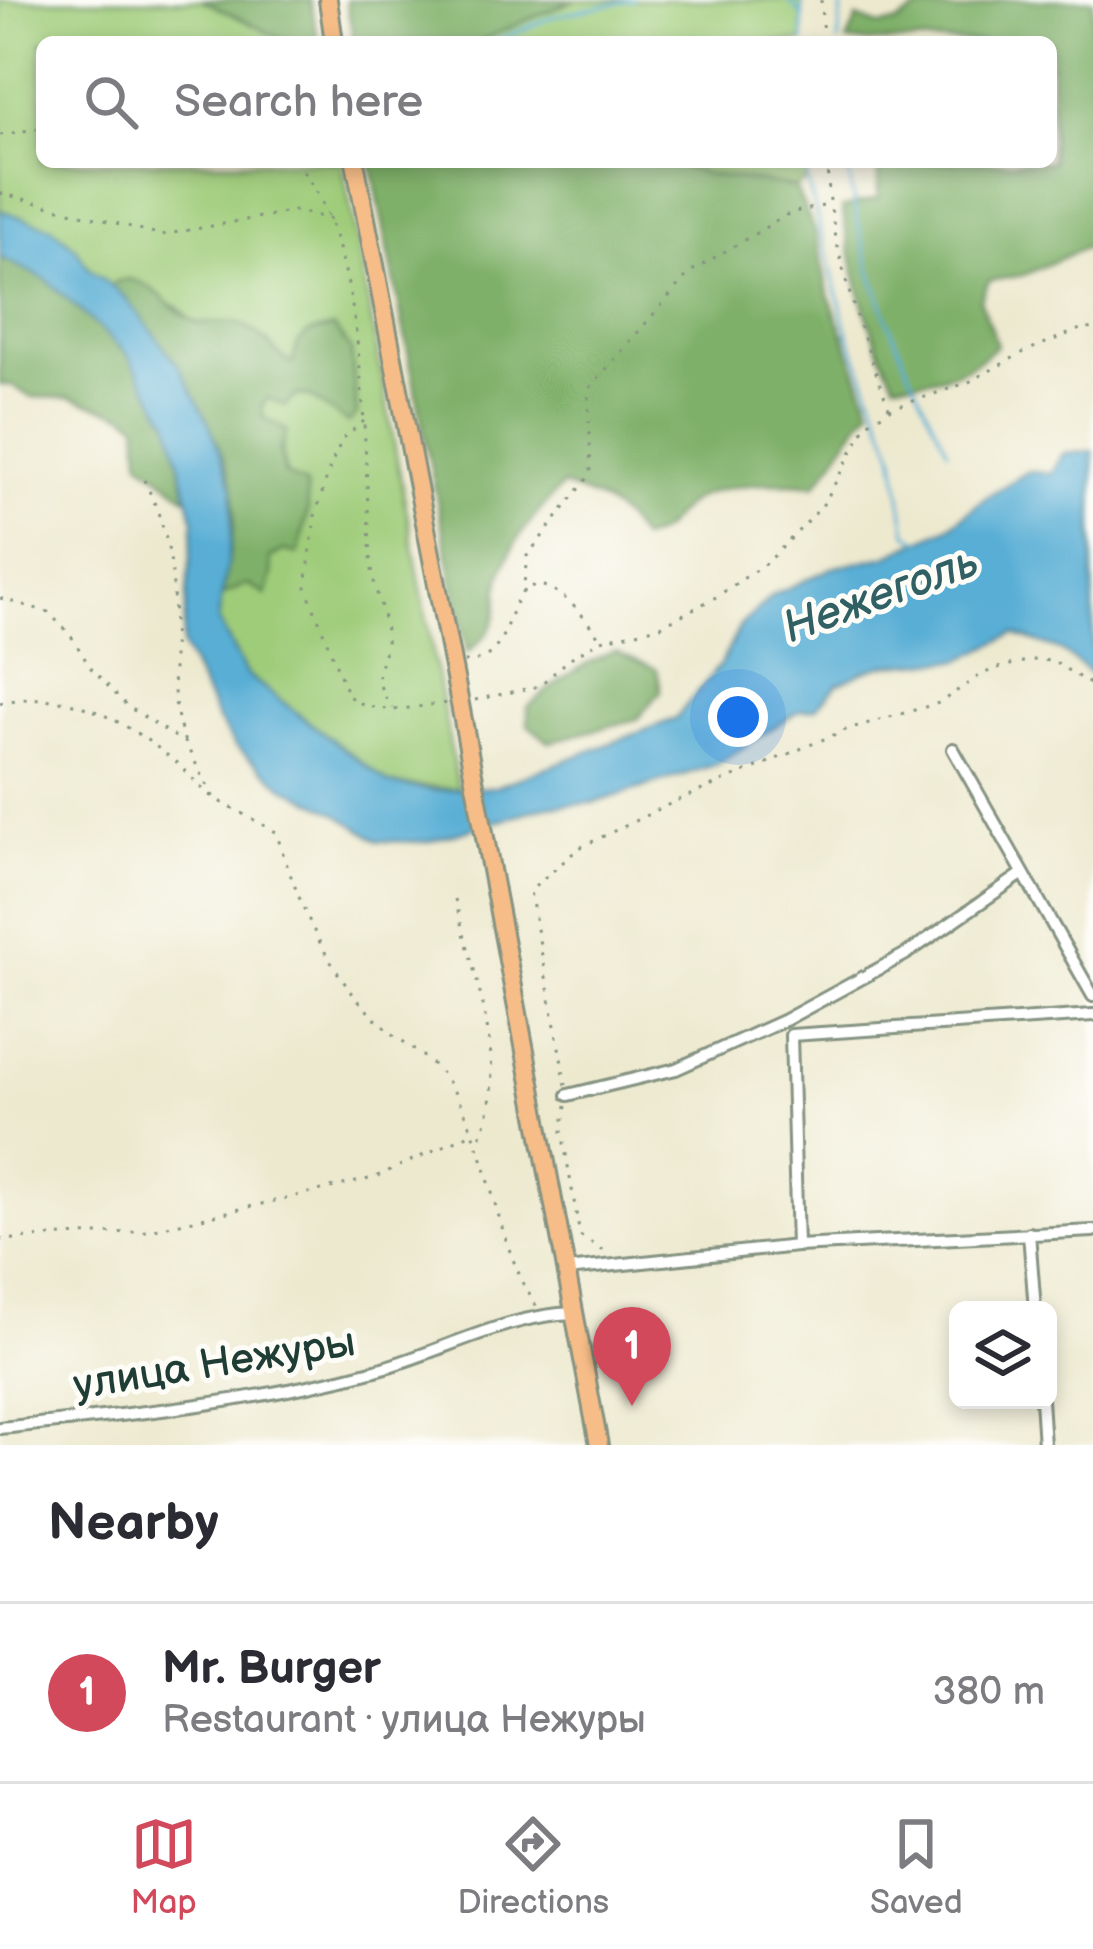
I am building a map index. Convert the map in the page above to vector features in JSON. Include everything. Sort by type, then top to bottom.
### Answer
[{"type":"main road","points":[[328,0],[333,36]]},
{"type":"main road","points":[[356,168],[598,1445]]},
{"type":"street","points":[[953,749],[1093,996]]},
{"type":"street","points":[[568,1094],[676,1069],[785,1020],[906,954],[1022,874]]},
{"type":"street","points":[[791,1035],[1093,1015]]},
{"type":"street","points":[[785,1020],[791,1035],[796,1246]]},
{"type":"street","points":[[567,1270],[796,1246],[1093,1231]]},
{"type":"street","points":[[1029,1233],[1034,1301]]},
{"type":"street","name":"улица Нежуры","points":[[0,1428],[236,1400],[374,1370],[541,1314],[574,1313]]},
{"type":"street","points":[[1042,1409],[1044,1445]]},
{"type":"path","points":[[821,0],[823,36]]},
{"type":"path","points":[[0,136],[36,129]]},
{"type":"path","points":[[301,168],[333,220],[355,337],[372,574],[386,632],[376,670],[379,689],[393,710]]},
{"type":"path","points":[[827,168],[828,205],[846,293],[890,409]]},
{"type":"path","points":[[0,193],[162,235],[295,211],[333,220]]},
{"type":"path","points":[[451,663],[477,662],[506,637],[515,602],[523,593],[527,556],[591,474],[588,390],[690,272],[790,213],[828,205]]},
{"type":"path","points":[[364,421],[344,438],[331,464],[315,516],[305,586],[348,696],[366,706],[393,710],[493,698],[538,686],[572,657],[602,640],[659,627],[716,597],[769,561],[825,502],[867,423],[1083,328],[1093,329]]},
{"type":"path","points":[[144,480],[162,517],[173,585],[173,711],[214,798]]},
{"type":"path","points":[[523,593],[547,588],[564,594],[602,640]]},
{"type":"path","points":[[0,598],[47,612],[127,706],[185,743]]},
{"type":"path","points":[[620,1265],[616,1255],[598,1251],[580,1236],[562,1131],[568,1094],[530,891],[579,848],[676,801],[810,744],[939,703],[1001,667],[1053,661],[1093,686]]},
{"type":"path","points":[[0,703],[64,700],[97,710],[150,742],[214,798],[276,832],[312,931],[379,1023],[449,1082],[476,1144],[501,1234],[541,1314]]},
{"type":"path","points":[[454,899],[494,1064],[494,1093],[476,1144]]},
{"type":"path","points":[[0,1240],[169,1226],[374,1178],[471,1133]]},
{"type":"green space","points":[[0,0],[202,0],[276,36],[36,36],[36,168],[343,168],[458,789],[390,784],[246,674],[218,620],[221,596],[247,583],[266,594],[270,558],[284,550],[298,554],[308,508],[283,463],[287,431],[263,417],[262,405],[268,398],[309,396],[332,411],[357,414],[350,350],[344,339],[293,365],[266,340],[193,322],[178,307],[117,281],[110,287],[74,247],[0,210]]},
{"type":"green space","points":[[202,0],[310,0],[318,36],[276,36]]},
{"type":"green space","points":[[346,0],[574,0],[491,36],[353,36]]},
{"type":"green space","points":[[574,0],[802,0],[803,36],[491,36]]},
{"type":"green space","points":[[1000,0],[1093,0],[1093,251],[1086,247],[1024,275],[989,281],[980,300],[997,345],[950,374],[895,382],[861,297],[842,208],[878,198],[878,168],[1057,168],[1057,36],[850,36],[857,18],[879,26],[897,23],[919,9],[966,11]]},
{"type":"green space","points":[[372,168],[686,168],[795,187],[816,234],[828,293],[871,409],[815,485],[766,484],[712,492],[641,540],[607,505],[562,486],[511,551],[501,578],[495,620],[467,653]]},
{"type":"green space","points":[[686,168],[807,168],[807,180],[795,187]]},
{"type":"green space","points":[[0,257],[47,280],[127,354],[170,423],[188,499],[140,461],[138,424],[126,415],[71,398],[30,397],[12,385],[0,385]]},
{"type":"green space","points":[[130,279],[150,288],[193,321],[248,328],[292,364],[298,343],[308,333],[334,327],[351,350],[357,414],[348,423],[309,396],[296,395],[285,406],[268,398],[262,405],[263,417],[287,431],[280,450],[285,474],[306,485],[308,508],[298,554],[284,550],[270,558],[272,575],[266,595],[247,584],[221,596],[234,525],[232,484],[214,436],[183,377],[146,323],[110,287]]},
{"type":"green space","points":[[615,651],[657,669],[661,691],[637,719],[549,742],[528,725],[528,707],[538,698],[580,668]]},
{"type":"water","name":"Нежеголь","points":[[0,210],[51,227],[75,247],[89,269],[125,297],[179,366],[210,425],[233,488],[231,542],[218,620],[246,674],[390,784],[434,790],[495,787],[675,719],[722,662],[740,626],[773,595],[832,568],[886,556],[950,526],[1029,471],[1051,474],[1063,454],[1093,451],[1093,675],[1060,650],[1014,634],[961,660],[884,665],[865,671],[838,684],[816,708],[799,711],[718,764],[594,803],[547,806],[427,842],[378,841],[284,787],[235,746],[218,720],[182,646],[194,522],[170,423],[127,354],[47,280],[0,257]]},
{"type":"waterway","points":[[507,36],[555,16],[633,0]]},
{"type":"waterway","points":[[788,0],[803,16]]},
{"type":"waterway","points":[[802,0],[803,36]]},
{"type":"waterway","points":[[839,36],[843,0]]},
{"type":"waterway","name":"Нежеголь","points":[[807,168],[848,334],[894,453],[907,533],[919,540]]},
{"type":"waterway","points":[[849,168],[861,237],[884,310],[948,450]]},
{"type":"place","name":"Mr. Burger","points":[[632,1406]]}]
